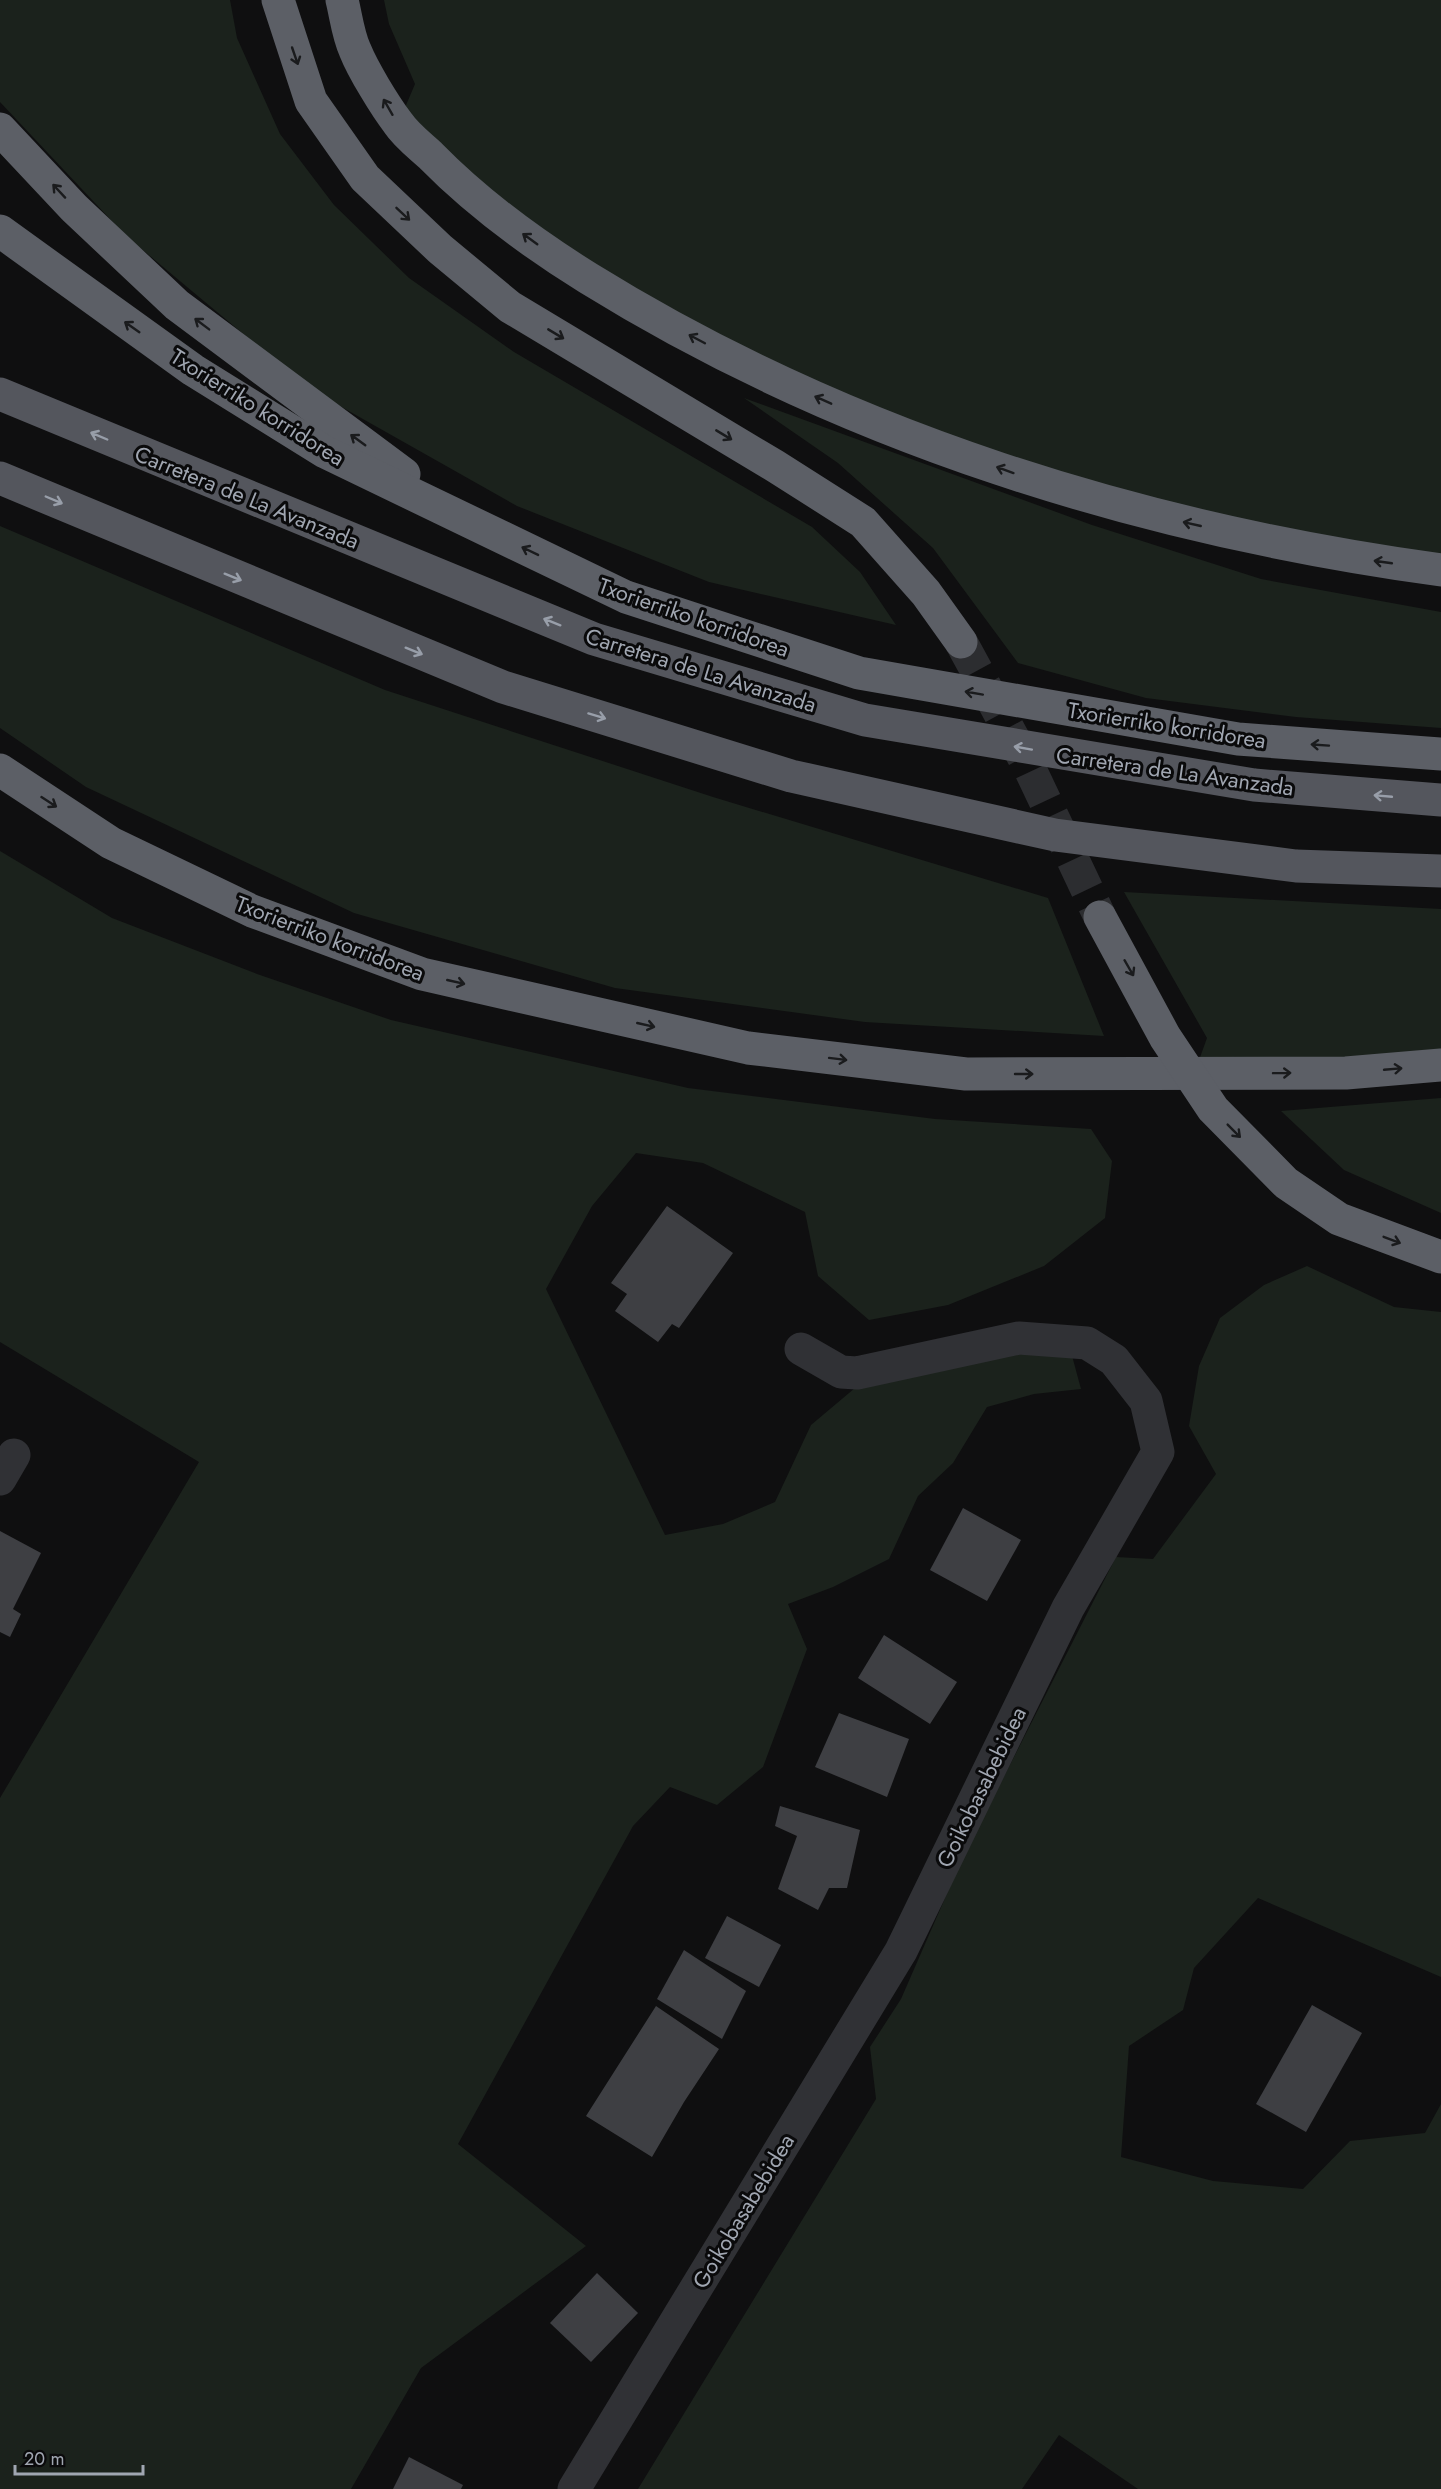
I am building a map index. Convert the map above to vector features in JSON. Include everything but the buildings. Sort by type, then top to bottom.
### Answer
[{"type":"highway","points":[[278,0],[310,101],[365,178],[440,249],[510,307],[775,466],[863,522],[926,593],[962,642]]},
{"type":"highway","points":[[342,0],[354,50],[398,124],[469,195],[552,256],[623,299],[748,366],[871,421],[1041,483],[1189,524],[1339,556],[1441,570]]},
{"type":"highway","points":[[0,129],[74,208],[177,305],[473,524]]},
{"type":"highway","name":"Txorierriko korridorea","points":[[0,231],[193,370],[325,452],[626,597],[859,673],[1238,739],[1441,754]]},
{"type":"highway","name":"Carretera de La Avanzada","points":[[0,394],[594,639],[865,720],[1254,785],[1441,800]]},
{"type":"highway","points":[[0,478],[503,687],[791,776],[1055,835],[1296,866],[1441,871]]},
{"type":"highway","name":"Txorierriko korridorea","points":[[0,770],[111,843],[232,901],[422,974],[748,1048],[966,1074],[1346,1073],[1441,1065]]},
{"type":"highway","points":[[1100,917],[1165,1037],[1213,1109],[1286,1183],[1339,1219],[1441,1257]]},
{"type":"street","name":"Goikobasabebidea","points":[[574,2489],[901,1951],[1068,1608],[1158,1452],[1146,1401],[1114,1359],[1087,1343],[1019,1338],[857,1373],[841,1372],[801,1349]]},
{"type":"shaded area","points":[[0,0],[230,0],[237,38],[280,134],[334,205],[409,278],[514,352],[812,527],[860,572],[896,625],[709,582],[517,506],[308,388],[126,236],[0,102]]},
{"type":"shaded area","points":[[384,0],[1441,0],[1441,570],[1041,483],[623,299],[398,124],[415,84],[389,24]]},
{"type":"shaded area","points":[[744,398],[1092,525],[1261,579],[1441,612],[1441,728],[1296,717],[1146,698],[1018,663],[933,548],[838,463]]},
{"type":"shaded area","points":[[0,526],[385,690],[713,797],[1048,898],[1104,1036],[865,1022],[615,988],[354,913],[86,787],[0,728]]},
{"type":"shaded area","points":[[0,851],[112,918],[257,974],[391,1020],[688,1088],[935,1119],[1091,1129],[1112,1161],[1105,1218],[1044,1266],[948,1305],[869,1320],[818,1276],[805,1212],[703,1163],[636,1153],[592,1206],[546,1289],[665,1535],[723,1524],[775,1502],[811,1425],[855,1388],[993,1346],[1071,1352],[1081,1389],[1034,1394],[987,1407],[953,1463],[918,1496],[889,1559],[833,1587],[788,1604],[807,1649],[763,1767],[717,1805],[670,1787],[633,1826],[458,2144],[586,2246],[421,2368],[351,2489],[0,2489],[0,1798],[199,1462],[0,1342]]},
{"type":"shaded area","points":[[1124,892],[1441,909],[1441,1051],[1194,1074],[1207,1038]]},
{"type":"shaded area","points":[[1441,1098],[1441,1213],[1344,1170],[1281,1111]]},
{"type":"shaded area","points":[[1307,1266],[1394,1307],[1441,1312],[1441,1977],[1258,1898],[1194,1968],[1183,2010],[1129,2046],[1121,2157],[1213,2181],[1303,2189],[1350,2141],[1425,2133],[1441,2104],[1441,2489],[1138,2489],[1059,2435],[1022,2489],[638,2489],[876,2099],[870,2047],[901,1999],[963,1857],[1116,1557],[1153,1559],[1216,1474],[1189,1426],[1199,1366],[1220,1318],[1264,1285]]},
{"type":"tunnel","points":[[961,642],[1030,769],[1100,917]]}]
